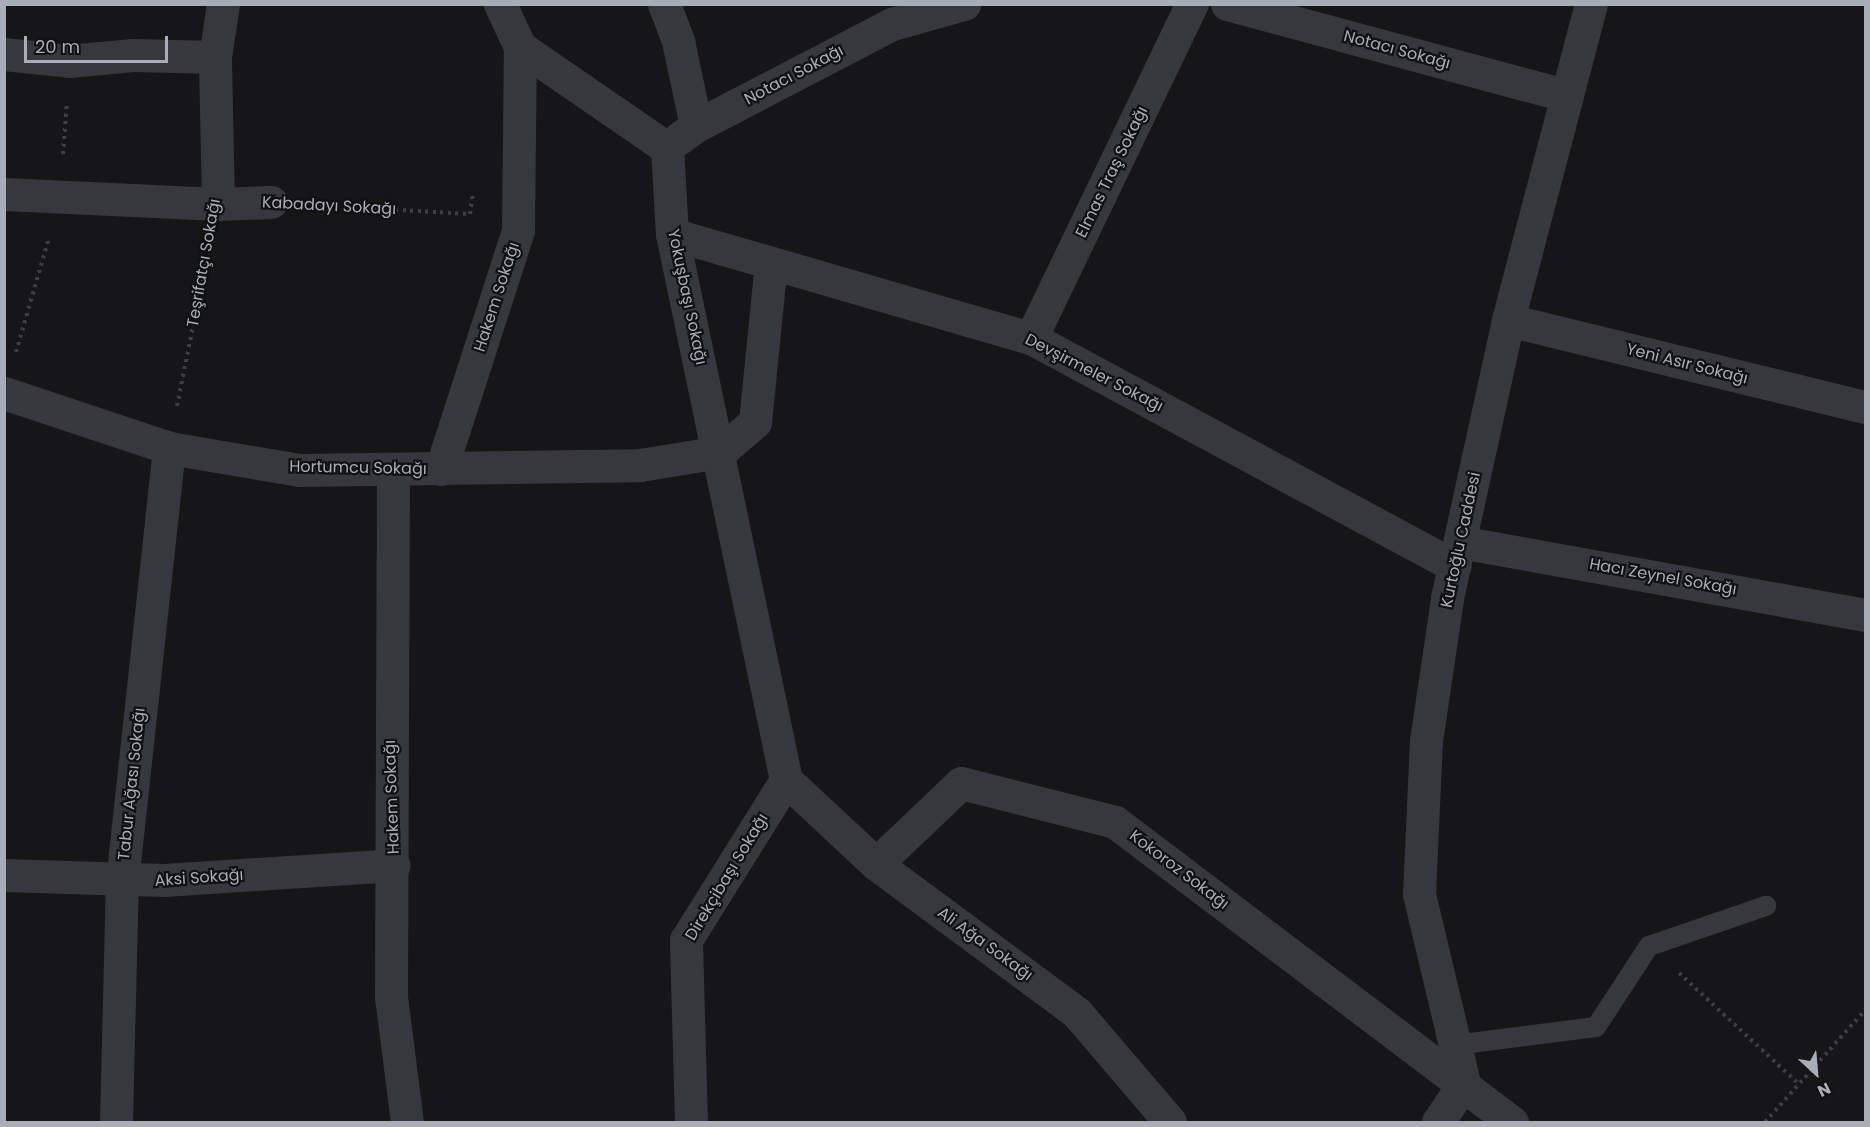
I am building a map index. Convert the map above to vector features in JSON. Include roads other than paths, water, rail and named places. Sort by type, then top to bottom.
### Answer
[{"type":"street","name":"Teşrifatçı Sokağı","points":[[218,204],[215,57],[223,4]]},
{"type":"street","points":[[500,4],[520,47],[667,148]]},
{"type":"street","points":[[664,4],[678,41],[696,126]]},
{"type":"street","name":"Notacı Sokağı","points":[[667,148],[696,126],[888,14],[964,4]]},
{"type":"street","name":"Elmas Traş Sokağı","points":[[1031,338],[1192,4]]},
{"type":"street","name":"Notacı Sokağı","points":[[1227,4],[1567,96]]},
{"type":"street","name":"Kurtoğlu Caddesi","points":[[1464,1083],[1419,894],[1426,741],[1457,554],[1508,320],[1591,4]]},
{"type":"street","name":"Hakem Sokağı","points":[[441,469],[519,231],[520,47]]},
{"type":"street","points":[[4,54],[69,61],[133,55],[215,57]]},
{"type":"street","name":"Yokuşbaşı Sokağı","points":[[667,148],[672,234],[720,452],[786,780]]},
{"type":"street","name":"Kabadayı Sokağı","points":[[4,194],[218,204],[271,202]]},
{"type":"street","name":"Devşirmeler Sokağı","points":[[672,234],[1031,338],[1457,554]]},
{"type":"street","points":[[720,452],[755,422],[771,263]]},
{"type":"street","name":"Yeni Asır Sokağı","points":[[1508,320],[1866,407]]},
{"type":"street","name":"Hortumcu Sokağı","points":[[5,393],[169,448],[299,470],[640,465],[720,452]]},
{"type":"street","name":"Tabur Ağası Sokağı","points":[[116,1122],[122,881],[169,448]]},
{"type":"street","name":"Hakem Sokağı","points":[[393,470],[390,738],[394,865],[391,997],[407,1122]]},
{"type":"street","name":"Hacı Zeynel Sokağı","points":[[1457,554],[1866,615]]},
{"type":"street","name":"Ali Ağa Sokağı","points":[[786,780],[876,864],[1077,1013],[1170,1122]]},
{"type":"street","name":"Direkçibaşı Sokağı","points":[[691,1122],[686,940],[786,780]]},
{"type":"street","name":"Kokoroz Sokağı","points":[[876,864],[962,783],[1115,822],[1464,1083]]},
{"type":"street","name":"Aksi Sokağı","points":[[4,875],[122,881],[394,865]]},
{"type":"street","points":[[1438,1122],[1464,1083],[1512,1122]]},
{"type":"lane","points":[[1455,1045],[1596,1027],[1649,946],[1766,906]]}]
